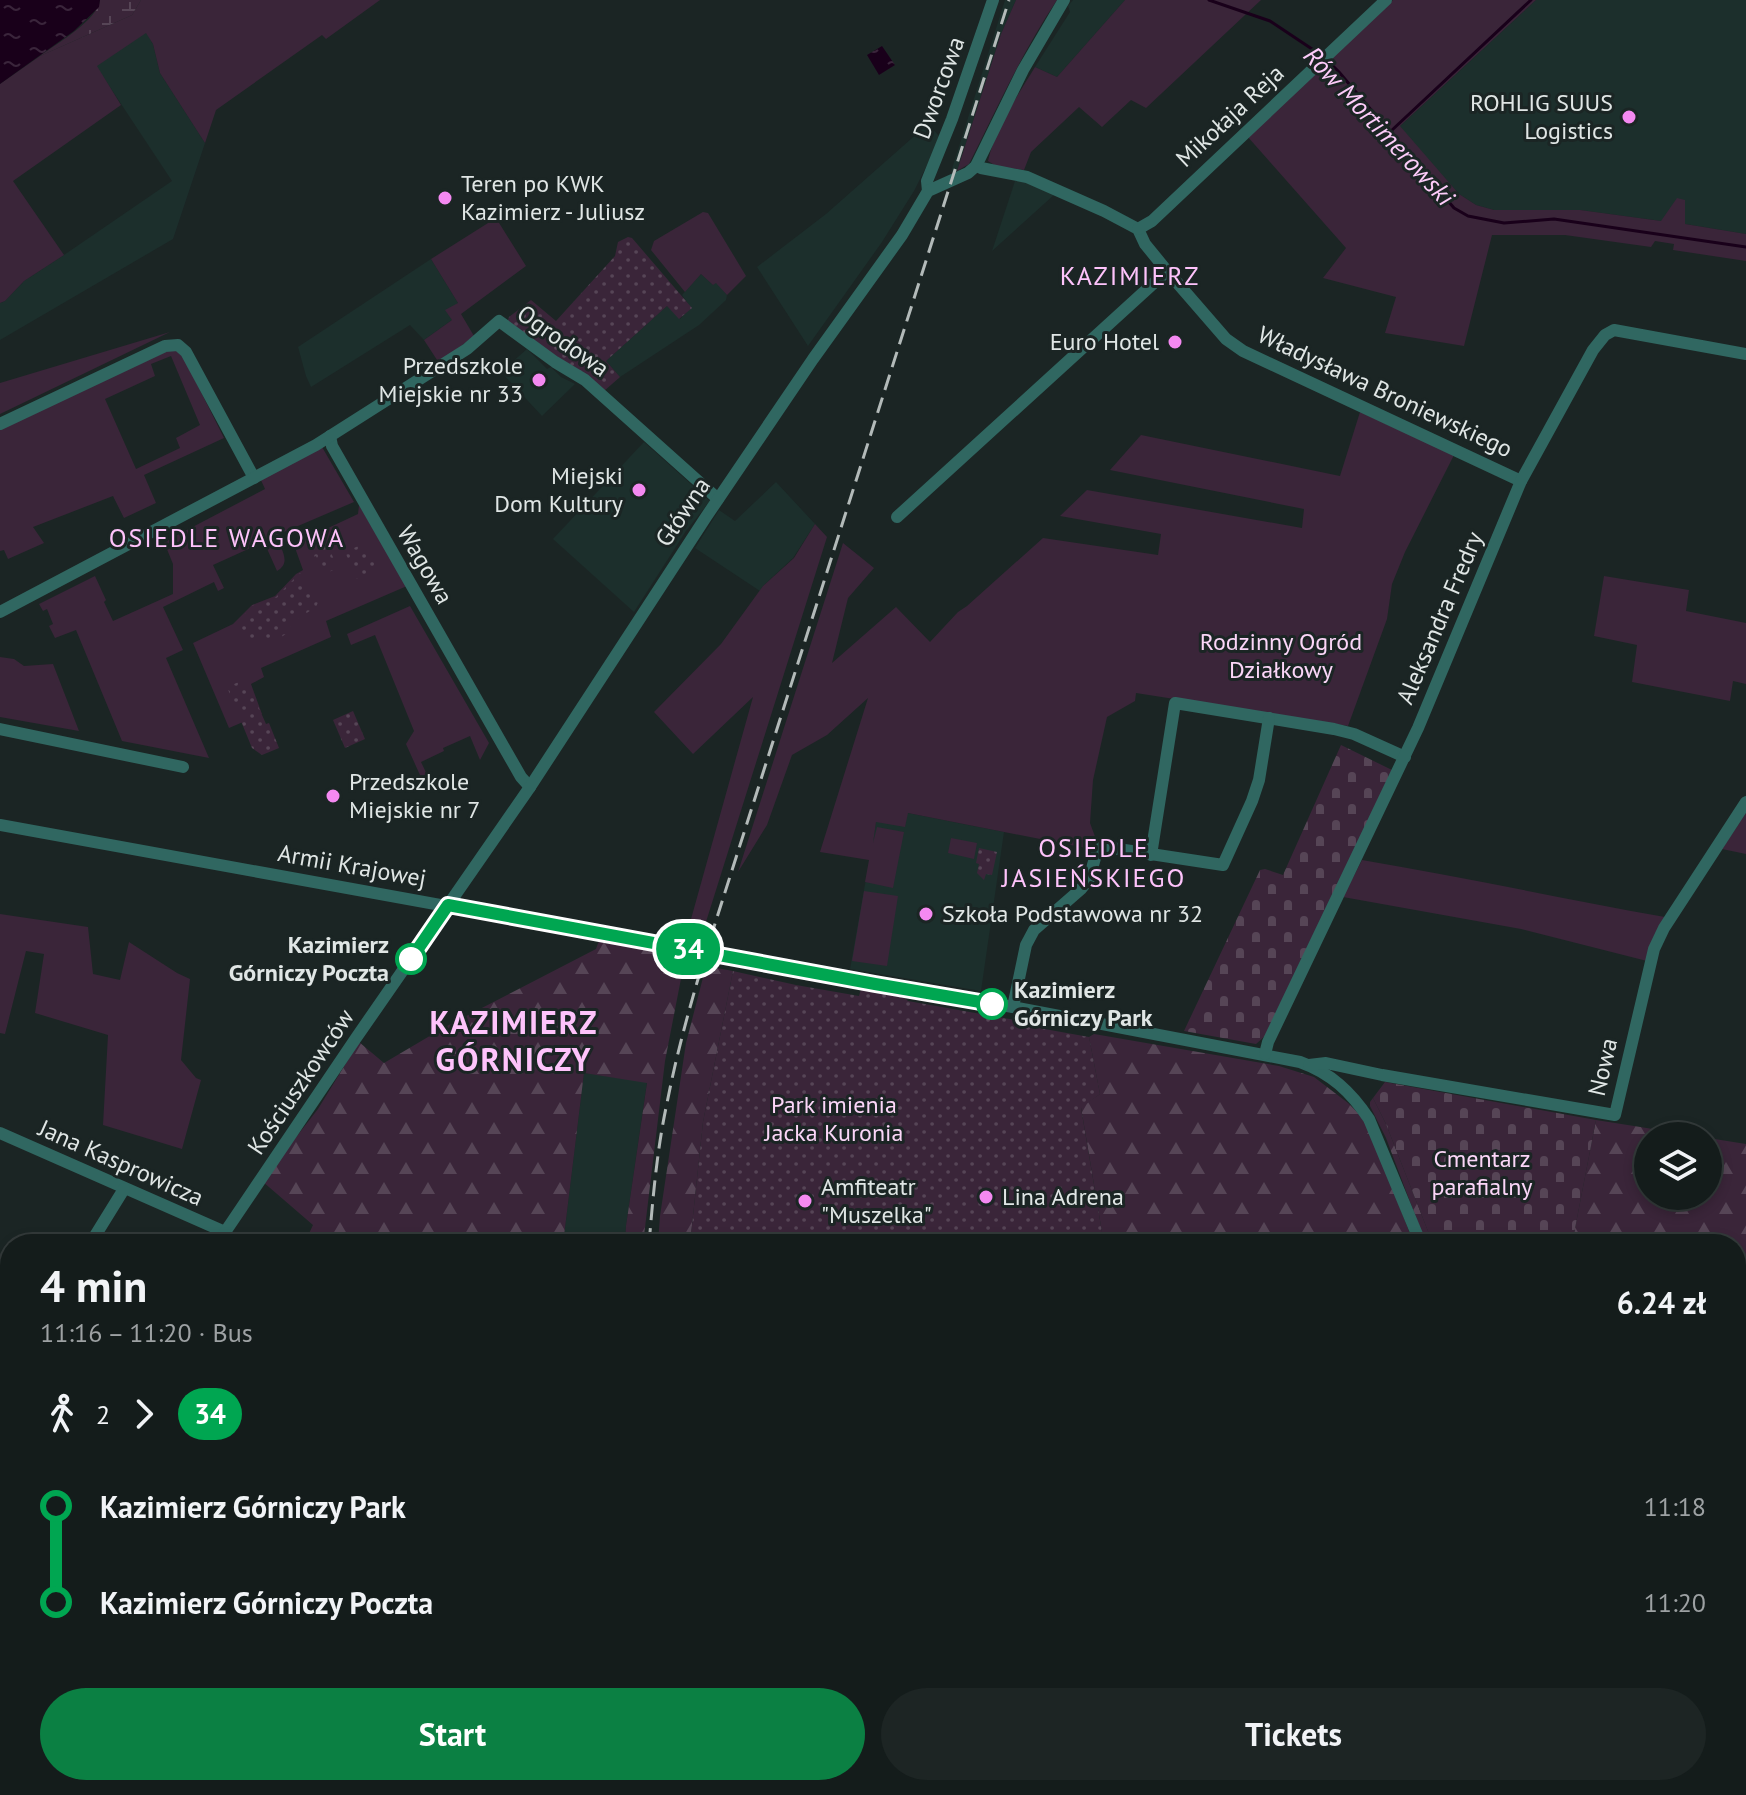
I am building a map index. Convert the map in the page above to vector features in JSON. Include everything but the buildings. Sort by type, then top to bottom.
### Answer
[{"type":"street","name":"Dworcowa","points":[[928,191],[927,181],[993,0]]},
{"type":"street","points":[[928,191],[968,173],[976,166],[1023,70],[1064,0]]},
{"type":"street","name":"Mikołaja Reja","points":[[1138,229],[1152,221],[1386,0]]},
{"type":"street","name":"Władysława Broniewskiego","points":[[976,166],[1027,177],[1138,229],[1145,244],[1167,271],[1226,339],[1243,351],[1521,481]]},
{"type":"street","name":"Główna","points":[[448,905],[530,787],[718,499],[902,235],[928,191]]},
{"type":"street","points":[[897,517],[1167,271]]},
{"type":"street","name":"Ogrodowa","points":[[330,436],[467,349],[499,321],[585,380],[718,499]]},
{"type":"street","name":"Aleksandra Fredry","points":[[1265,1054],[1268,1042],[1405,757],[1521,481],[1593,350],[1605,335],[1614,330],[1746,354]]},
{"type":"street","points":[[0,424],[165,346],[178,345],[186,352],[254,478]]},
{"type":"street","points":[[0,612],[330,436]]},
{"type":"street","name":"Wagowa","points":[[330,436],[332,446],[419,599],[521,777],[530,787]]},
{"type":"street","points":[[1151,855],[1175,703],[1334,729],[1354,734],[1405,757]]},
{"type":"street","points":[[1013,1007],[1029,937],[1089,879],[1097,851],[1105,847],[1223,865],[1259,780],[1269,718]]},
{"type":"street","points":[[0,729],[183,767]]},
{"type":"street","name":"Nowa","points":[[1309,1065],[1326,1063],[1615,1115],[1654,949],[1664,928],[1746,802]]},
{"type":"street","name":"Armii Krajowej","points":[[0,825],[1013,1007],[1309,1065]]},
{"type":"street","points":[[419,900],[430,917],[430,932]]},
{"type":"street","name":"Kościuszkowców","points":[[225,1232],[448,905]]},
{"type":"street","points":[[1309,1065],[1334,1079],[1350,1093],[1369,1119],[1417,1234]]},
{"type":"street","points":[[1350,1093],[1363,1071]]},
{"type":"street","name":"Jana Kasprowicza","points":[[0,1133],[225,1232]]},
{"type":"street","points":[[96,1234],[124,1189]]},
{"type":"shaded area","points":[[1005,0],[1016,0],[1001,34],[957,171],[951,172]]},
{"type":"shaded area","points":[[1073,0],[1125,0],[1057,77],[1035,67],[1070,12],[1068,6]]},
{"type":"shaded area","points":[[1536,0],[1746,0],[1746,234],[1685,224],[1685,201],[1661,221],[1580,210],[1494,210],[1476,205],[1459,194],[1399,127]]},
{"type":"shaded area","points":[[146,32],[153,44],[160,73],[205,143],[173,239],[0,340],[0,303],[24,281],[172,181],[96,66]]},
{"type":"shaded area","points":[[928,124],[939,136],[914,191],[808,346],[757,267],[826,214]]},
{"type":"shaded area","points":[[1021,180],[1055,194],[992,251],[1015,181]]},
{"type":"shaded area","points":[[431,259],[458,303],[452,320],[424,340],[410,325],[311,387],[298,347]]},
{"type":"shaded area","points":[[701,274],[713,285],[716,282],[727,295],[726,300],[699,325],[620,377],[606,361],[667,306],[680,319],[691,308],[682,295]]},
{"type":"shaded area","name":"Przedszkole Miejskie nr 33","points":[[527,349],[547,369],[551,367],[575,384],[542,416],[501,372]]},
{"type":"shaded area","points":[[644,442],[710,501],[686,531],[634,612],[553,539]]},
{"type":"shaded area","points":[[776,482],[815,524],[793,558],[760,591],[695,548],[719,510],[735,521]]},
{"type":"shaded area","name":"Szkoła Podstawowa nr 32","points":[[908,813],[1004,832],[981,991],[850,969],[876,822]]},
{"type":"shaded area","points":[[584,1073],[647,1082],[626,1234],[564,1234]]},
{"type":"green space","points":[[100,0],[141,0],[132,15],[40,56],[92,16]]},
{"type":"green space","points":[[141,0],[380,0],[326,39],[322,35],[216,110],[205,143],[160,73],[153,44],[146,33],[97,66],[121,105],[13,181],[64,255],[24,281],[0,303],[0,84],[40,56],[132,15]]},
{"type":"green space","points":[[1016,0],[1057,0],[1021,60],[969,164],[957,171],[1001,34]]},
{"type":"green space","points":[[1125,0],[1261,0],[1146,108],[1131,100],[1102,127],[1079,107],[1031,152],[1024,170],[996,166],[988,161],[1001,125],[1035,67],[1057,77]]},
{"type":"green space","points":[[1393,0],[1536,0],[1400,126],[1459,194],[1476,205],[1494,210],[1580,210],[1661,221],[1677,198],[1685,200],[1685,224],[1746,234],[1746,261],[1673,250],[1674,244],[1655,241],[1651,247],[1565,235],[1492,235],[1464,346],[1385,333],[1396,297],[1323,278],[1346,248],[1247,136]]},
{"type":"green space","points":[[703,212],[708,213],[746,276],[727,295],[716,283],[713,285],[701,274],[685,292],[651,250],[654,241]]},
{"type":"green space","points":[[496,218],[526,266],[461,314],[474,336],[439,363],[424,340],[452,320],[445,310],[458,303],[431,259]]},
{"type":"green space","points":[[628,237],[692,308],[679,319],[667,306],[606,361],[620,377],[604,391],[507,323],[509,317],[531,300],[556,321],[615,256],[618,242]]},
{"type":"green space","points":[[170,332],[0,414],[0,383]]},
{"type":"green space","points":[[178,346],[224,438],[144,475],[156,503],[124,518],[113,496],[33,527],[44,543],[8,559],[4,550],[0,551],[0,428]],"holes":[[[171,356],[200,425],[176,438],[180,448],[136,469],[105,399],[155,376],[151,364]]]},
{"type":"green space","name":"Rodzinny Ogród Działkowy","points":[[1360,412],[1454,455],[1392,584],[1387,619],[1348,726],[1136,693],[1135,701],[1107,717],[1093,780],[1090,823],[1097,842],[1091,849],[908,813],[905,827],[876,822],[873,843],[877,827],[904,832],[893,888],[865,882],[869,860],[820,852],[868,698],[827,735],[792,755],[767,825],[738,872],[843,543],[874,568],[848,598],[832,663],[896,607],[930,642],[958,612],[1043,538],[1158,555],[1161,534],[1060,516],[1087,490],[1302,528],[1304,509],[1110,470],[1141,435],[1340,476]]},
{"type":"green space","points":[[322,447],[354,502],[277,535],[285,559],[277,571],[264,542],[213,565],[224,588],[218,591],[214,582],[163,607],[183,650],[166,658],[209,758],[122,741],[76,630],[55,638],[49,626],[53,624],[47,609],[43,611],[39,604],[95,576],[113,621],[173,594],[173,564],[164,542],[265,489],[260,478]]},
{"type":"green space","points":[[359,505],[407,586],[326,621],[331,637],[261,668],[264,677],[251,684],[262,714],[229,728],[193,643],[233,624],[252,605],[275,596],[303,570],[294,545],[358,514]]},
{"type":"green space","points":[[815,524],[827,537],[700,941],[686,937],[753,697],[693,754],[654,712],[721,644],[763,586],[794,558]]},
{"type":"green space","points":[[326,542],[338,568],[324,574],[316,556],[307,560],[303,553]]},
{"type":"green space","points":[[365,543],[377,569],[357,579],[345,552]]},
{"type":"green space","points":[[300,573],[319,600],[316,607],[291,623],[289,632],[272,643],[252,641],[237,623],[253,605],[276,597]]},
{"type":"green space","points":[[1604,576],[1689,590],[1686,611],[1746,623],[1746,684],[1733,681],[1730,701],[1632,682],[1637,645],[1594,636]]},
{"type":"green space","points":[[410,606],[489,743],[480,760],[470,736],[421,762],[432,785],[428,787],[406,744],[414,731],[375,635],[351,645],[347,634]]},
{"type":"green space","points":[[0,657],[14,659],[24,666],[53,664],[79,731],[0,717]]},
{"type":"green space","points":[[246,679],[279,748],[262,755],[252,748],[227,687]]},
{"type":"green space","points":[[353,711],[365,739],[345,748],[333,720]]},
{"type":"green space","points":[[1341,745],[1392,770],[1265,1036],[1256,1044],[1184,1031],[1260,870],[1283,875]]},
{"type":"green space","points":[[1746,813],[1746,854],[1722,849]]},
{"type":"green space","points":[[951,838],[977,843],[974,859],[948,853]]},
{"type":"green space","points":[[979,848],[997,852],[992,875],[986,874],[984,880],[977,873]]},
{"type":"green space","points":[[1362,860],[1665,917],[1647,961],[1521,929],[1343,897]]},
{"type":"green space","points":[[864,891],[898,896],[887,966],[852,961]]},
{"type":"green space","points":[[0,914],[88,927],[93,974],[120,980],[129,942],[190,979],[181,1060],[201,1080],[182,1149],[103,1125],[108,1035],[35,1013],[44,954],[26,951],[5,1034],[0,1033]]},
{"type":"green space","points":[[600,938],[685,958],[665,1061],[644,1234],[626,1234],[647,1083],[584,1073],[564,1234],[309,1234],[313,1225],[262,1181],[318,1109],[359,1042],[384,1063],[445,1027],[596,949]]},
{"type":"green space","points":[[706,966],[733,971],[703,1122],[691,1234],[659,1234],[660,1216],[686,1043]]},
{"type":"green space","name":"Park imienia Jacka Kuronia","points":[[733,971],[859,996],[861,989],[903,996],[908,1001],[1037,1024],[1039,1028],[1089,1037],[1100,1094],[1081,1108],[1102,1234],[691,1234],[703,1122]]},
{"type":"green space","points":[[1094,1034],[1279,1066],[1314,1077],[1366,1121],[1410,1234],[1102,1234],[1081,1107],[1100,1094],[1089,1037]]},
{"type":"green space","name":"Cmentarz parafialny","points":[[1385,1082],[1596,1120],[1574,1234],[1429,1234],[1373,1098]]},
{"type":"green space","points":[[1373,1098],[1386,1124],[1429,1234],[1422,1234],[1370,1102]]},
{"type":"green space","points":[[1596,1120],[1634,1126],[1634,1210],[1722,1210],[1722,1140],[1746,1144],[1746,1234],[1574,1234]]},
{"type":"water","points":[[0,0],[100,0],[99,7],[74,31],[0,84]]},
{"type":"water","points":[[882,46],[895,65],[879,75],[867,55]]},
{"type":"waterway","name":"Rów Mortimerowski","points":[[1209,0],[1270,21],[1321,55]]},
{"type":"waterway","points":[[1391,131],[1531,0]]},
{"type":"waterway","name":"Rów Mortimerowski","points":[[1327,60],[1454,208],[1468,216],[1504,223],[1554,219],[1746,247]]},
{"type":"railway","points":[[650,1234],[664,1120],[675,1065],[706,952],[1009,0]]},
{"type":"bus line","name":"34","points":[[411,959],[448,905],[992,1004]]},
{"type":"place","name":"ROHLIG SUUS Logistics","points":[[1629,117]]},
{"type":"place","name":"Teren po KWK Kazimierz - Juliusz","points":[[445,198]]},
{"type":"place","name":"Euro Hotel","points":[[1175,342]]},
{"type":"place","name":"Przedszkole Miejskie nr 33","points":[[539,380]]},
{"type":"place","name":"Miejski Dom Kultury","points":[[639,490]]},
{"type":"place","name":"Przedszkole Miejskie nr 7","points":[[333,796]]},
{"type":"place","name":"Szkoła Podstawowa nr 32","points":[[926,914]]},
{"type":"place","name":"Kazimierz Górniczy Poczta","points":[[411,959]]},
{"type":"place","name":"Kazimierz Górniczy Park","points":[[992,1004]]},
{"type":"place","name":"Lina Adrena","points":[[986,1197]]},
{"type":"place","name":"Amfiteatr \"Muszelka\"","points":[[805,1201]]},
{"type":"district","name":"KAZIMIERZ","points":[[1130,276]]},
{"type":"district","name":"OSIEDLE WAGOWA","points":[[227,538]]},
{"type":"district","name":"OSIEDLE JASIEŃSKIEGO","points":[[1094,863]]},
{"type":"district","name":"KAZIMIERZ GÓRNICZY","points":[[514,1042]]}]
